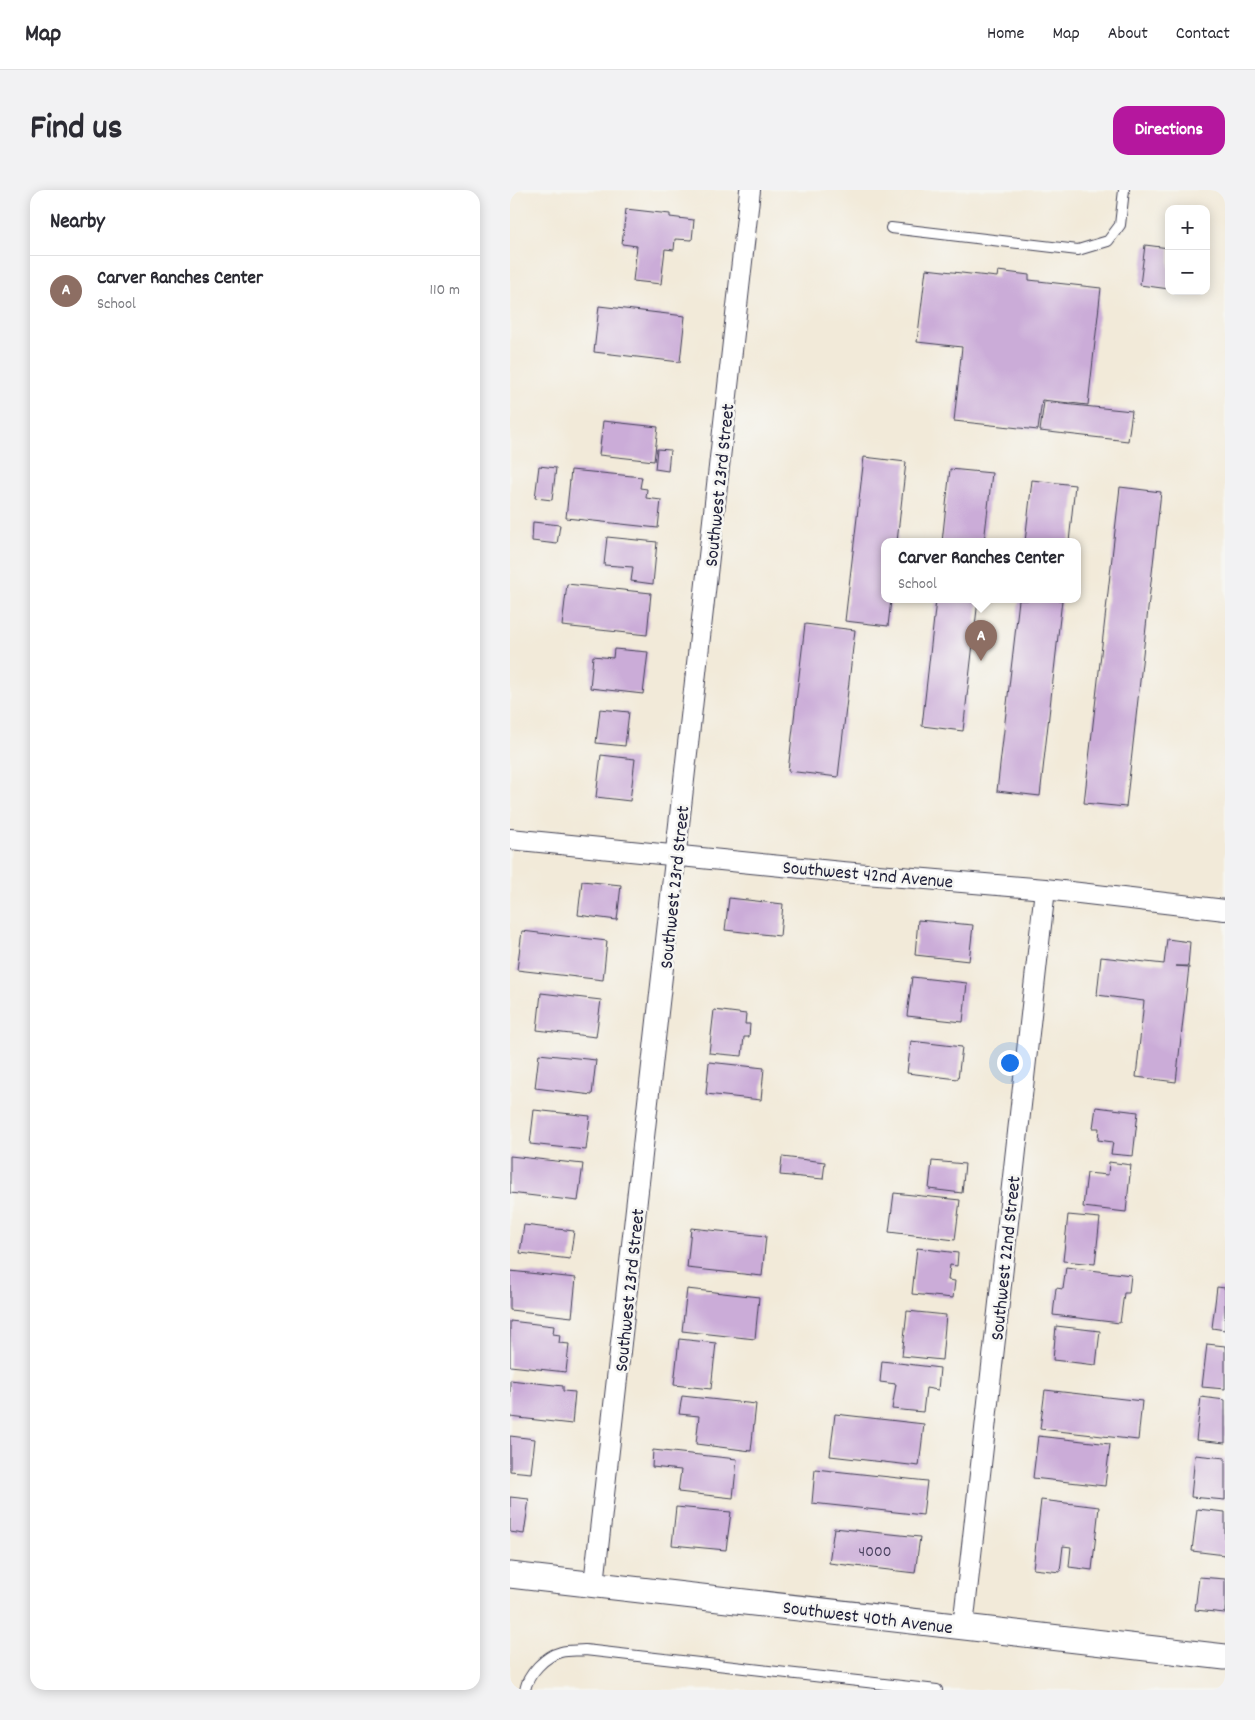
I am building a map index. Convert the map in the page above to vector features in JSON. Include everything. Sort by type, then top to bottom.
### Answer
[{"type":"street","name":"Southwest 23rd Street","points":[[594,1584],[750,190]]},
{"type":"street","name":"Southwest 42nd Avenue","points":[[510,839],[1045,889],[1225,910]]},
{"type":"street","name":"Southwest 22nd Street","points":[[963,1627],[1045,889]]},
{"type":"street","name":"Southwest 40th Avenue","points":[[510,1575],[1225,1657]]},
{"type":"lane","points":[[891,228],[1078,250],[1108,241],[1120,225],[1124,190]]},
{"type":"lane","points":[[525,1690],[526,1683],[543,1661],[561,1652],[585,1650],[937,1690]]},
{"type":"building","points":[[626,209],[670,214],[670,217],[694,220],[692,240],[675,239],[674,250],[665,249],[661,284],[633,281],[637,246],[622,244]]},
{"type":"building","points":[[1145,245],[1165,248],[1165,288],[1140,285]]},
{"type":"building","points":[[926,269],[997,277],[998,271],[1029,275],[1029,280],[1101,288],[1088,405],[1042,400],[1038,430],[954,421],[962,347],[917,342]]},
{"type":"building","points":[[599,306],[685,316],[680,362],[594,352]]},
{"type":"building","points":[[1044,402],[1132,411],[1128,441],[1040,431]]},
{"type":"building","points":[[603,421],[658,427],[654,461],[599,455]]},
{"type":"building","points":[[657,449],[670,450],[668,471],[655,469]]},
{"type":"building","points":[[864,457],[906,462],[897,538],[881,538],[881,603],[891,603],[888,626],[845,621]]},
{"type":"building","points":[[539,466],[556,468],[552,500],[535,498]]},
{"type":"building","points":[[950,469],[992,473],[984,538],[942,538]]},
{"type":"building","points":[[571,470],[642,477],[640,488],[647,489],[646,498],[661,500],[658,528],[566,518]]},
{"type":"building","points":[[1032,480],[1075,485],[1069,538],[1025,538]]},
{"type":"building","points":[[1120,487],[1161,492],[1126,807],[1084,803]]},
{"type":"building","points":[[533,522],[560,525],[557,544],[532,541]]},
{"type":"building","points":[[607,537],[657,542],[653,584],[631,581],[633,567],[604,565]]},
{"type":"building","points":[[567,584],[651,593],[647,635],[562,626]]},
{"type":"building","points":[[936,603],[978,603],[963,731],[922,726]]},
{"type":"building","points":[[1019,603],[1062,603],[1040,796],[997,791]]},
{"type":"building","points":[[805,624],[855,630],[838,777],[788,771]]},
{"type":"building","points":[[614,649],[648,652],[643,694],[590,688],[593,656],[613,658]]},
{"type":"building","points":[[600,709],[629,712],[625,746],[596,743]]},
{"type":"building","points":[[601,755],[635,759],[630,801],[596,797]]},
{"type":"building","points":[[582,881],[621,885],[617,920],[578,915]]},
{"type":"building","points":[[729,898],[783,904],[780,936],[725,930]]},
{"type":"building","points":[[918,920],[973,925],[969,961],[915,955]]},
{"type":"building","points":[[522,931],[607,941],[603,980],[517,970]]},
{"type":"building","points":[[1167,939],[1190,942],[1188,966],[1176,966],[1189,967],[1176,1082],[1136,1077],[1144,1001],[1097,995],[1101,957],[1164,964]]},
{"type":"building","points":[[912,977],[967,983],[963,1022],[907,1016]]},
{"type":"building","points":[[541,993],[601,1000],[596,1037],[537,1030]]},
{"type":"building","points":[[714,1010],[746,1014],[745,1024],[750,1024],[749,1037],[744,1037],[742,1056],[709,1053]]},
{"type":"building","points":[[911,1041],[962,1047],[958,1079],[907,1073]]},
{"type":"building","points":[[539,1054],[596,1060],[592,1095],[535,1088]]},
{"type":"building","points":[[709,1062],[764,1068],[761,1100],[706,1094]]},
{"type":"building","points":[[1096,1107],[1138,1112],[1133,1156],[1111,1154],[1113,1142],[1098,1140],[1099,1128],[1093,1128]]},
{"type":"building","points":[[534,1110],[590,1116],[586,1150],[530,1144]]},
{"type":"building","points":[[510,1156],[583,1164],[578,1201],[510,1193]]},
{"type":"building","points":[[782,1157],[825,1162],[823,1179],[780,1175]]},
{"type":"building","points":[[932,1161],[965,1164],[962,1193],[929,1189]]},
{"type":"building","points":[[1109,1162],[1131,1165],[1126,1212],[1083,1207],[1087,1173],[1108,1175]]},
{"type":"building","points":[[894,1193],[960,1200],[955,1240],[889,1232]]},
{"type":"building","points":[[1068,1215],[1100,1218],[1095,1264],[1063,1261]]},
{"type":"building","points":[[524,1225],[574,1231],[570,1259],[520,1253]]},
{"type":"building","points":[[691,1228],[766,1236],[762,1276],[687,1268]]},
{"type":"building","points":[[917,1248],[958,1253],[957,1266],[950,1265],[948,1280],[955,1281],[953,1298],[912,1294]]},
{"type":"building","points":[[1066,1267],[1131,1275],[1129,1293],[1124,1293],[1120,1323],[1053,1315],[1056,1288],[1063,1289]]},
{"type":"building","points":[[510,1271],[576,1278],[572,1317],[510,1310]]},
{"type":"building","points":[[1217,1287],[1225,1288],[1225,1330],[1212,1328]]},
{"type":"building","points":[[687,1289],[759,1297],[755,1339],[682,1331]]},
{"type":"building","points":[[907,1311],[946,1315],[942,1360],[902,1356]]},
{"type":"building","points":[[510,1321],[554,1326],[553,1334],[560,1335],[559,1343],[569,1344],[566,1372],[510,1366]]},
{"type":"building","points":[[1056,1326],[1100,1331],[1096,1365],[1053,1360]]},
{"type":"building","points":[[679,1339],[716,1343],[711,1389],[674,1385]]},
{"type":"building","points":[[1207,1344],[1225,1346],[1225,1389],[1202,1387]]},
{"type":"building","points":[[882,1361],[940,1368],[938,1390],[926,1388],[923,1412],[892,1409],[896,1384],[880,1382]]},
{"type":"building","points":[[510,1380],[563,1386],[563,1391],[575,1392],[572,1424],[510,1417]]},
{"type":"building","points":[[1045,1390],[1142,1401],[1138,1440],[1040,1429]]},
{"type":"building","points":[[682,1396],[756,1404],[751,1451],[696,1444],[699,1416],[679,1414]]},
{"type":"building","points":[[1201,1397],[1225,1400],[1225,1443],[1196,1440]]},
{"type":"building","points":[[835,1414],[924,1424],[919,1466],[830,1456]]},
{"type":"building","points":[[510,1436],[535,1439],[531,1473],[510,1471]]},
{"type":"building","points":[[1038,1436],[1110,1444],[1105,1486],[1033,1478]]},
{"type":"building","points":[[653,1450],[737,1459],[733,1498],[678,1492],[681,1470],[652,1467]]},
{"type":"building","points":[[1195,1455],[1225,1458],[1225,1500],[1191,1497]]},
{"type":"building","points":[[815,1469],[927,1481],[923,1515],[812,1503]]},
{"type":"building","points":[[510,1497],[529,1499],[524,1534],[510,1532]]},
{"type":"building","points":[[1041,1500],[1099,1507],[1092,1570],[1069,1567],[1071,1547],[1063,1546],[1060,1572],[1033,1569]]},
{"type":"building","points":[[676,1507],[731,1512],[726,1550],[672,1545]]},
{"type":"building","points":[[1197,1509],[1225,1512],[1225,1555],[1192,1551]]},
{"type":"building","points":[[834,1528],[920,1537],[915,1573],[829,1563]]},
{"type":"building","points":[[1199,1577],[1225,1579],[1225,1613],[1195,1610]]},
{"type":"place","name":"Carver Ranches Center","points":[[981,661]]}]
